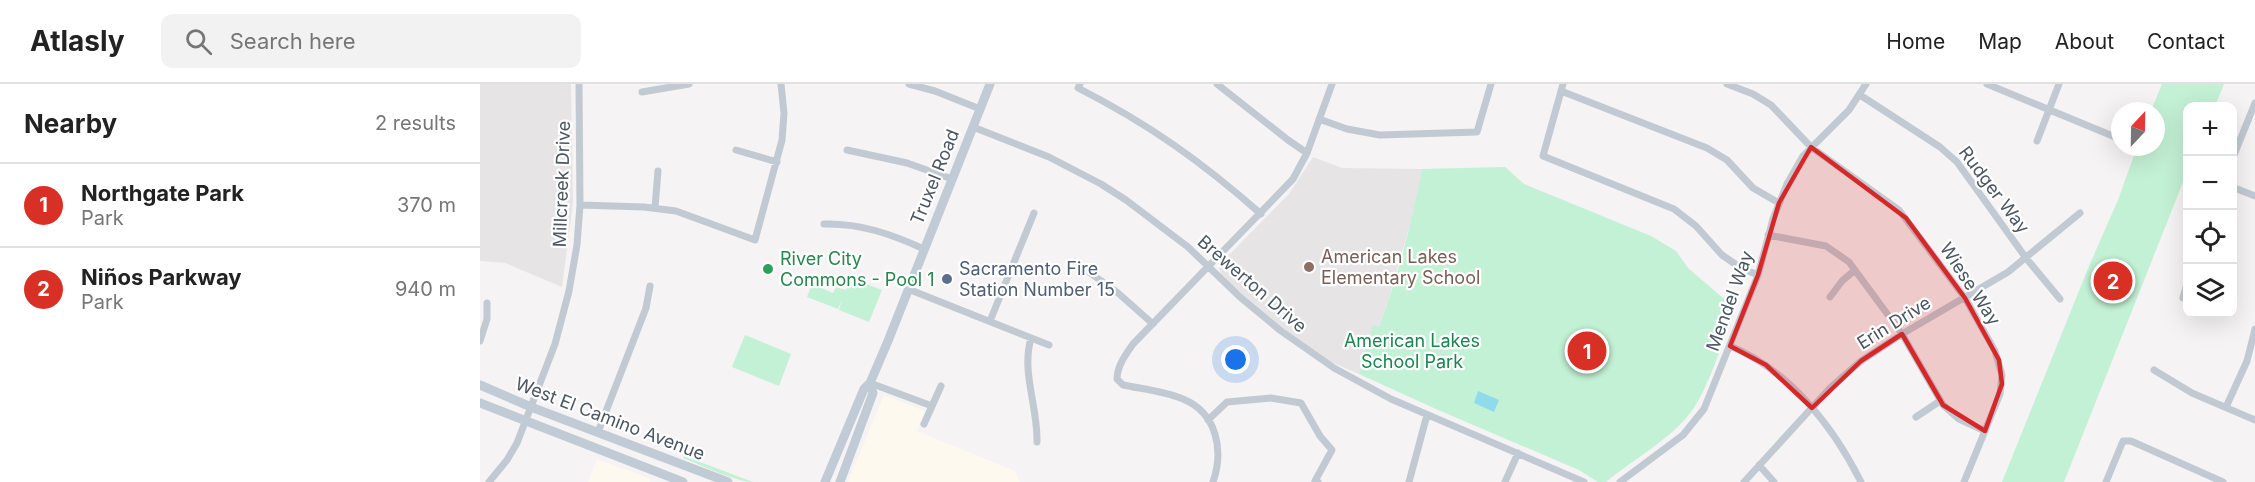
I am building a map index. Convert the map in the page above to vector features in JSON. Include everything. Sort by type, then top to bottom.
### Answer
[{"type":"main road","name":"Truxel Road","points":[[825,482],[908,289],[990,84]]},
{"type":"main road","name":"West El Camino Avenue","points":[[480,385],[531,407],[728,482]]},
{"type":"main road","name":"Truxel Road","points":[[840,482],[873,393],[867,386]]},
{"type":"main road","name":"West El Camino Avenue","points":[[480,403],[683,482]]},
{"type":"street","name":"Millcreek Drive","points":[[489,482],[513,452],[563,318],[574,264],[580,205],[579,84]]},
{"type":"street","points":[[642,92],[689,84]]},
{"type":"street","points":[[580,205],[655,207],[691,215],[754,240],[777,162],[784,126],[781,84]]},
{"type":"street","points":[[909,84],[935,91],[980,109]]},
{"type":"street","points":[[1080,84],[1078,88],[1131,116],[1177,145],[1203,164],[1261,214]]},
{"type":"street","points":[[1217,84],[1307,153]]},
{"type":"street","points":[[1213,482],[1219,449],[1216,434],[1209,420],[1185,399],[1123,385],[1117,379],[1121,363],[1128,351],[1152,324],[1293,179],[1307,153],[1332,84]]},
{"type":"street","points":[[1319,119],[1347,129],[1380,135],[1477,132],[1491,84]]},
{"type":"street","name":"Wiese Way","points":[[1727,84],[1753,94],[1771,105],[1811,147],[1899,210],[1965,297],[2001,365],[2002,384],[1964,482]]},
{"type":"street","name":"Mendel Way","points":[[1620,482],[1676,440],[1698,418],[1709,399],[1758,276],[1779,203],[1792,174],[1811,147],[1839,121],[1866,84]]},
{"type":"street","points":[[1987,84],[2111,134]]},
{"type":"street","points":[[2037,141],[2059,84]]},
{"type":"street","points":[[1758,276],[1722,255],[1696,226],[1674,209],[1544,156],[1562,87],[1718,153],[1753,188],[1779,203]]},
{"type":"street","name":"Rudger Way","points":[[1860,95],[1940,147],[1957,162],[2026,258],[2060,299]]},
{"type":"street","points":[[2234,156],[2255,103]]},
{"type":"street","name":"Brewerton Drive","points":[[973,127],[1049,157],[1101,184],[1166,228],[1256,311],[1307,350],[1362,384],[1427,415],[1584,482]]},
{"type":"street","points":[[736,150],[777,162]]},
{"type":"street","points":[[847,150],[908,163],[952,178]]},
{"type":"street","points":[[655,207],[658,171]]},
{"type":"street","points":[[2237,189],[2255,196]]},
{"type":"street","points":[[990,321],[1034,213]]},
{"type":"street","name":"Erin Drive","points":[[1744,482],[1812,408],[1861,361],[1902,334],[2008,272],[2080,213]]},
{"type":"street","points":[[824,224],[850,225],[877,230],[924,249]]},
{"type":"street","points":[[1768,236],[1826,246],[1842,256],[1902,334],[1940,401],[1959,419],[1985,431]]},
{"type":"street","points":[[1075,262],[1118,293],[1152,324]]},
{"type":"street","points":[[1830,297],[1842,281],[1855,270]]},
{"type":"street","points":[[598,432],[646,308],[650,286]]},
{"type":"street","points":[[908,289],[1049,345]]},
{"type":"street","points":[[480,341],[487,319],[487,303]]},
{"type":"street","points":[[2226,408],[2247,361],[2255,329]]},
{"type":"street","points":[[1031,338],[1027,371],[1037,442]]},
{"type":"street","points":[[1730,346],[1753,356],[1766,365],[1812,408],[1842,448],[1861,482]]},
{"type":"street","points":[[2154,370],[2178,386],[2255,420]]},
{"type":"street","points":[[867,386],[932,406]]},
{"type":"street","points":[[924,424],[941,386]]},
{"type":"street","points":[[1209,420],[1227,402],[1271,398],[1301,403],[1320,436],[1332,450],[1315,481],[1318,482]]},
{"type":"street","points":[[1916,417],[1940,401]]},
{"type":"street","points":[[1409,482],[1427,415]]},
{"type":"street","points":[[2106,482],[2123,441],[2131,441],[2223,482]]},
{"type":"street","points":[[1505,482],[1518,453]]},
{"type":"street","points":[[1759,465],[1774,482]]},
{"type":"highlighted area","points":[[1811,147],[1906,218],[1965,298],[1999,360],[2002,384],[1985,431],[1943,405],[1902,334],[1861,361],[1812,408],[1766,365],[1730,346],[1758,275],[1779,203]]},
{"type":"shaded area","points":[[480,84],[571,84],[573,203],[562,287],[505,263],[480,261]]},
{"type":"shaded area","name":"American Lakes Elementary School","points":[[1313,157],[1342,168],[1422,169],[1415,207],[1389,298],[1379,327],[1373,326],[1359,374],[1329,361],[1295,338],[1233,286],[1221,274],[1219,268],[1225,259],[1289,194]]},
{"type":"shaded area","points":[[884,395],[925,411],[917,431],[1015,471],[1020,482],[848,482]]},
{"type":"shaded area","points":[[597,459],[651,479],[650,482],[588,482]]},
{"type":"green space","points":[[2162,84],[2224,84],[2217,102],[2183,102],[2183,182],[2064,482],[2002,482],[2118,200],[2134,156],[2165,156],[2165,102],[2155,102]]},
{"type":"green space","name":"American Lakes School Park","points":[[1505,167],[1524,184],[1651,236],[1676,251],[1688,268],[1736,307],[1710,376],[1691,412],[1673,431],[1606,482],[1598,482],[1579,470],[1359,374],[1373,325],[1379,327],[1392,288],[1409,229],[1422,169]]},
{"type":"green space","points":[[851,278],[882,290],[869,322],[839,310],[842,300],[838,309],[807,297],[812,284],[833,293],[836,287],[846,290]]},
{"type":"green space","points":[[745,335],[791,354],[779,386],[732,367]]},
{"type":"green space","points":[[684,456],[753,482],[718,473],[683,458]]},
{"type":"water","points":[[1478,391],[1499,400],[1494,412],[1474,403]]},
{"type":"place","name":"American Lakes Elementary School","points":[[1309,267]]},
{"type":"place","name":"River City Commons - Pool 1","points":[[768,269]]},
{"type":"place","name":"Sacramento Fire Station Number 15","points":[[947,279]]},
{"type":"place","name":"Niños Parkway","points":[[2113,281]]},
{"type":"place","name":"Northgate Park","points":[[1587,351]]}]
